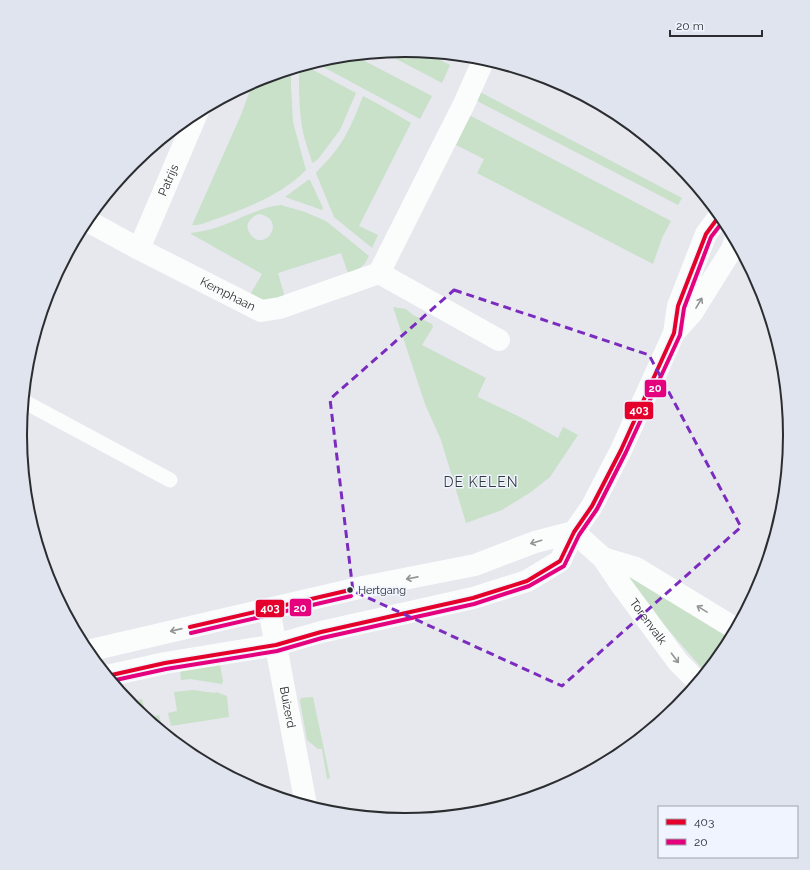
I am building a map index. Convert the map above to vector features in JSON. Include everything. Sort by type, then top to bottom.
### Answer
[{"type":"street","points":[[482,65],[464,104],[379,273],[500,340]]},
{"type":"street","name":"Patrijs","points":[[139,249],[193,122]]},
{"type":"street","points":[[113,675],[165,663],[276,645],[321,632],[473,598],[527,581],[560,561],[574,532],[592,506],[621,450],[674,333],[678,306],[706,234],[716,221]]},
{"type":"street","name":"Kemphaan","points":[[92,223],[261,311],[280,308],[379,273]]},
{"type":"street","points":[[674,333],[692,313],[733,247]]},
{"type":"street","points":[[94,649],[363,587],[475,566],[535,542],[574,532]]},
{"type":"street","name":"Torenvalk","points":[[574,532],[603,558],[678,662],[694,678]]},
{"type":"street","name":"Torenvalk","points":[[603,558],[636,568],[731,626]]},
{"type":"street","name":"Buizerd","points":[[269,609],[305,799]]},
{"type":"lane","points":[[29,404],[170,480]]},
{"type":"highlighted area","points":[[454,290],[649,355],[741,527],[562,686],[353,591],[330,399]]},
{"type":"green space","points":[[393,57],[437,59],[450,65],[442,83]]},
{"type":"green space","points":[[362,60],[432,96],[420,119],[322,66]]},
{"type":"green space","points":[[311,69],[356,93],[340,130],[318,159],[313,163],[304,136],[299,94],[299,72]]},
{"type":"green space","points":[[291,75],[293,122],[306,170],[287,186],[264,199],[216,219],[201,224],[192,225],[241,115],[250,91]]},
{"type":"green space","points":[[480,92],[682,198],[678,205],[477,101]]},
{"type":"green space","points":[[363,96],[411,123],[359,226],[378,235],[372,248],[334,217],[316,173],[331,157],[347,134]]},
{"type":"green space","points":[[471,116],[671,221],[662,238],[653,264],[477,173],[484,159],[456,145],[469,117]]},
{"type":"green space","points":[[310,180],[323,208],[322,210],[285,197]]},
{"type":"green space","points":[[281,205],[305,212],[326,221],[369,256],[363,266],[348,273],[341,253],[278,273],[284,294],[283,296],[267,301],[250,295],[262,274],[191,234],[230,223],[261,210]],"holes":[[[259,214],[268,217],[272,222],[273,228],[267,238],[262,240],[251,235],[248,228],[250,220]]]},
{"type":"green space","points":[[393,307],[406,309],[413,315],[432,324],[433,327],[422,345],[486,378],[478,397],[520,417],[558,438],[563,427],[578,435],[550,477],[531,492],[502,510],[466,523],[441,440],[425,404]]},
{"type":"green space","points":[[631,572],[728,631],[702,668],[625,580]]},
{"type":"green space","points":[[220,665],[223,681],[222,684],[190,679],[181,680],[180,669]]},
{"type":"green space","points":[[193,690],[216,692],[227,696],[229,717],[171,726],[168,713],[177,711],[174,692]]},
{"type":"green space","points":[[313,697],[330,778],[327,779],[322,749],[318,749],[307,740],[300,701],[301,698]]},
{"type":"green space","points":[[142,699],[144,708],[138,702],[136,700]]},
{"type":"green space","points":[[159,715],[161,723],[153,716]]},
{"type":"transit line","name":"403","points":[[113,675],[165,663],[276,645],[321,632],[473,598],[527,581],[560,561],[574,532],[592,506],[621,450],[674,333],[678,306],[706,234],[716,221]]},
{"type":"transit line","name":"20","points":[[117,680],[166,669],[277,651],[322,638],[474,604],[529,586],[564,566],[579,535],[597,509],[626,452],[680,335],[684,308],[711,237],[720,226]]},
{"type":"transit line","name":"403","points":[[190,627],[350,590]]},
{"type":"transit line","name":"20","points":[[191,633],[351,596]]},
{"type":"place","name":"Hertgang","points":[[350,590]]},
{"type":"district","name":"DE KELEN","points":[[481,482]]}]
